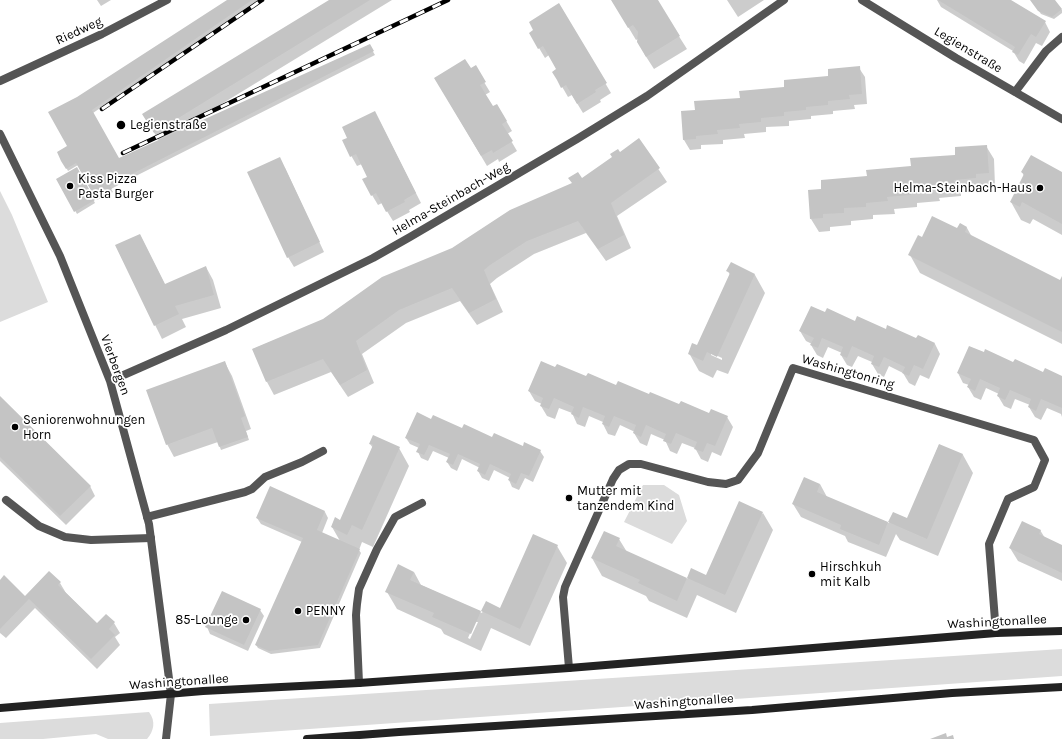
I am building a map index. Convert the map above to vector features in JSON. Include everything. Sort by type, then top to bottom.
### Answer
[{"type":"street","name":"Riedweg","points":[[0,81],[102,34],[167,0]]},
{"type":"street","name":"Helma-Steinbach-Weg","points":[[110,380],[226,330],[379,254],[572,142],[647,96],[784,0]]},
{"type":"street","name":"Legienstraße","points":[[862,0],[956,58],[1062,119]]},
{"type":"street","points":[[1015,92],[1046,51],[1062,37]]},
{"type":"street","name":"Vierbergen","points":[[0,134],[60,256],[110,380],[147,517],[151,538],[171,694],[166,739]]},
{"type":"street","name":"Washingtonring","points":[[569,668],[563,597],[565,587],[612,479],[620,470],[629,464],[641,464],[708,482],[726,484],[738,480],[758,452],[793,368],[1034,440],[1045,460],[1034,487],[1008,499],[989,544],[996,633]]},
{"type":"street","points":[[147,517],[245,492],[252,489],[265,477],[302,462],[323,451]]},
{"type":"street","points":[[6,500],[39,526],[65,537],[91,540],[151,538]]},
{"type":"street","points":[[359,684],[356,616],[359,589],[377,549],[395,517],[422,504]]},
{"type":"street","name":"Washingtonallee","points":[[0,708],[203,691],[359,684],[996,633],[1062,631]]},
{"type":"street","name":"Washingtonallee","points":[[307,739],[760,709],[952,693],[1062,687]]},
{"type":"shaded area","points":[[0,191],[12,215],[48,302],[0,322]]},
{"type":"shaded area","points":[[643,485],[664,485],[679,495],[687,521],[672,544],[624,522]]},
{"type":"shaded area","points":[[1062,649],[1062,676],[210,736],[209,704]]},
{"type":"shaded area","points":[[149,712],[153,719],[153,729],[147,739],[108,739],[96,734],[43,739],[0,739],[0,723]]},
{"type":"building","points":[[227,0],[252,0],[92,110],[119,158],[370,44],[374,51],[124,178],[110,186],[112,189],[95,198],[76,163],[66,169],[61,161],[57,152],[67,146],[48,112],[77,97]]},
{"type":"building","points":[[329,0],[370,0],[154,133],[142,114]]},
{"type":"building","points":[[611,0],[658,0],[680,36],[646,57],[637,42],[638,32],[633,25],[628,28]]},
{"type":"building","points":[[938,0],[1011,0],[1046,21],[1036,37],[1031,34],[1018,55],[1012,52],[1015,47]]},
{"type":"building","points":[[1030,0],[1055,0],[1062,9],[1052,17],[1038,11]]},
{"type":"building","points":[[559,3],[607,83],[577,104],[566,85],[561,88],[552,72],[556,69],[543,46],[538,49],[529,33],[533,30],[529,22]]},
{"type":"building","points":[[465,59],[471,68],[476,65],[486,82],[480,85],[493,106],[497,104],[507,121],[502,124],[513,141],[493,153],[492,150],[481,156],[434,78]]},
{"type":"building","points":[[860,66],[862,94],[849,95],[850,99],[828,101],[828,105],[806,107],[806,110],[784,112],[784,116],[761,118],[761,122],[739,124],[740,128],[717,130],[718,134],[696,136],[696,139],[683,140],[681,111],[695,110],[694,101],[740,98],[739,91],[784,87],[784,80],[828,76],[828,69]]},
{"type":"building","points":[[375,111],[416,193],[404,200],[405,202],[386,212],[376,193],[371,196],[362,179],[367,177],[356,154],[350,157],[342,140],[347,138],[342,127]]},
{"type":"building","points":[[639,138],[660,168],[611,203],[624,235],[598,249],[578,221],[527,241],[484,270],[496,299],[469,313],[452,288],[399,310],[356,341],[367,370],[340,385],[323,359],[266,382],[252,349],[323,319],[382,277],[452,248],[510,210],[572,183],[568,178],[578,172],[582,178],[612,157],[610,154],[618,149],[620,152]]},
{"type":"building","points":[[987,145],[989,173],[976,174],[976,178],[954,180],[955,183],[932,185],[933,188],[910,190],[911,195],[887,197],[888,201],[866,203],[866,207],[844,208],[844,213],[823,214],[823,218],[810,219],[808,190],[821,189],[821,180],[867,176],[866,170],[911,166],[910,158],[955,155],[955,147]]},
{"type":"building","name":"Helma-Steinbach-Haus","points":[[1031,155],[1062,172],[1062,224],[1022,202],[1020,207],[1010,202],[1024,174],[1021,172]]},
{"type":"building","points":[[280,157],[320,242],[287,258],[247,172]]},
{"type":"building","points":[[77,167],[95,200],[74,212],[56,179]]},
{"type":"building","points":[[932,216],[957,228],[960,223],[967,227],[965,232],[1060,280],[1062,276],[1062,332],[908,255],[918,235],[922,237]]},
{"type":"building","points":[[140,234],[165,284],[206,266],[214,295],[175,306],[179,314],[154,326],[115,245]]},
{"type":"building","points":[[731,262],[755,274],[717,357],[707,352],[703,361],[688,354],[692,343],[697,345],[730,273],[726,271]]},
{"type":"building","points":[[811,306],[825,312],[827,308],[855,321],[857,316],[886,329],[887,325],[916,338],[918,335],[935,343],[923,369],[914,365],[909,376],[902,373],[905,367],[884,357],[879,367],[871,364],[874,356],[852,346],[847,358],[840,355],[843,347],[822,338],[818,348],[810,345],[814,338],[799,331]]},
{"type":"building","points":[[969,346],[984,352],[985,349],[1013,362],[1015,359],[1043,372],[1045,368],[1062,376],[1062,408],[1041,399],[1036,411],[1028,407],[1031,399],[1010,390],[1005,400],[997,396],[1000,388],[980,379],[975,391],[967,387],[971,379],[957,373]]},
{"type":"building","points":[[225,361],[245,416],[241,418],[248,437],[219,447],[212,428],[166,445],[146,390]]},
{"type":"building","points":[[541,361],[555,367],[557,364],[586,376],[588,373],[616,385],[618,381],[649,394],[650,392],[679,404],[681,401],[709,413],[711,409],[728,416],[715,446],[707,443],[703,452],[694,449],[697,442],[676,433],[671,444],[663,441],[666,434],[646,425],[641,437],[633,433],[636,425],[614,416],[609,427],[602,424],[605,416],[583,407],[579,418],[571,414],[574,407],[554,398],[549,409],[540,406],[543,398],[528,391]]},
{"type":"building","name":"Seniorenwohnungen Horn","points":[[0,396],[91,486],[60,516],[0,457]]},
{"type":"building","points":[[417,412],[431,419],[433,415],[462,428],[464,424],[492,437],[494,433],[523,446],[524,442],[541,450],[529,476],[521,473],[516,484],[508,480],[511,474],[490,464],[485,475],[477,471],[480,464],[458,454],[453,465],[446,462],[450,454],[429,445],[424,455],[416,452],[420,444],[405,438]]},
{"type":"building","points":[[373,435],[400,447],[362,530],[352,525],[347,535],[331,527],[335,517],[340,520],[373,445],[369,444]]},
{"type":"building","points":[[939,444],[963,454],[927,539],[888,522],[893,512],[907,518]]},
{"type":"building","points":[[804,477],[820,484],[817,492],[888,522],[879,545],[840,529],[841,525],[792,504]]},
{"type":"building","points":[[270,486],[325,511],[317,530],[360,549],[318,645],[269,651],[255,645],[303,538],[256,518]]},
{"type":"building","points":[[739,501],[763,512],[725,595],[687,578],[691,568],[706,575]]},
{"type":"building","points":[[1022,521],[1041,530],[1039,534],[1062,545],[1062,573],[1009,548]]},
{"type":"building","points":[[604,531],[620,538],[616,546],[687,578],[677,601],[638,583],[640,580],[591,558]]},
{"type":"building","points":[[533,534],[558,545],[520,629],[481,611],[486,601],[500,608]]},
{"type":"building","points":[[398,564],[414,572],[410,580],[481,611],[471,634],[432,617],[434,613],[385,592]]},
{"type":"building","points":[[49,571],[61,582],[58,585],[97,623],[106,614],[115,622],[109,629],[115,635],[91,659],[29,599],[0,629],[0,580],[4,575],[25,596]]},
{"type":"building","points":[[222,591],[261,609],[244,645],[205,627]]},
{"type":"building","points":[[946,733],[947,737],[953,735],[954,739],[930,739]]},
{"type":"railway","points":[[102,109],[262,0]]},
{"type":"railway","points":[[123,153],[448,0]]},
{"type":"place","name":"Legienstraße","points":[[121,125]]},
{"type":"place","name":"Kiss Pizza Pasta Burger","points":[[70,186]]},
{"type":"place","name":"Helma-Steinbach-Haus","points":[[1040,188]]},
{"type":"place","name":"Seniorenwohnungen Horn","points":[[15,427]]},
{"type":"place","name":"Mutter mit tanzendem Kind","points":[[569,498]]},
{"type":"place","name":"Hirschkuh mit Kalb","points":[[812,574]]},
{"type":"place","name":"PENNY","points":[[298,611]]},
{"type":"place","name":"85-Lounge","points":[[246,620]]}]
